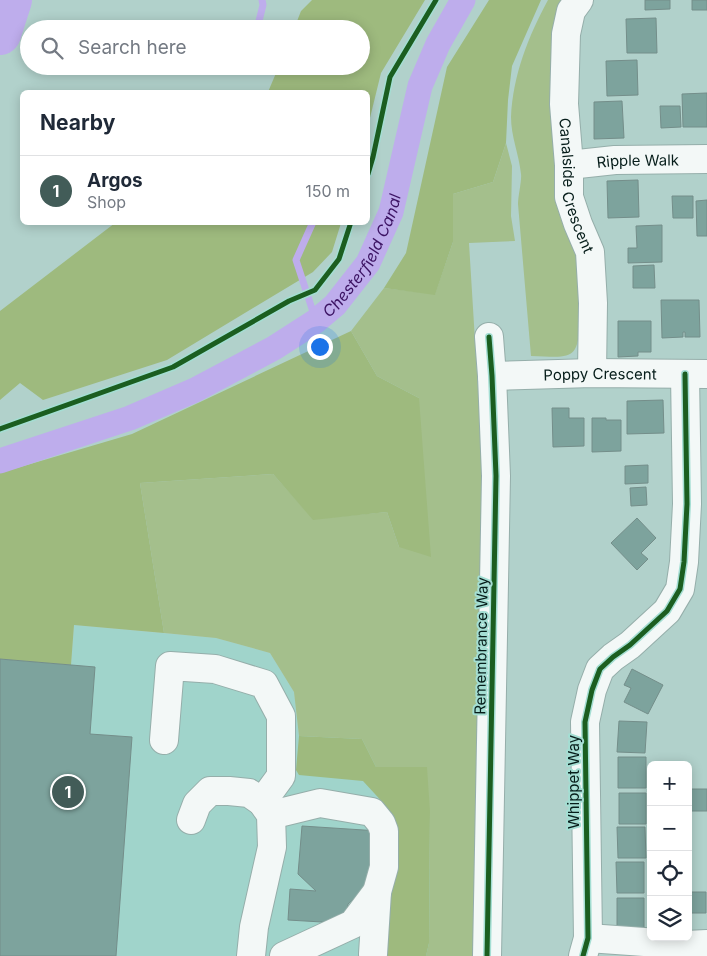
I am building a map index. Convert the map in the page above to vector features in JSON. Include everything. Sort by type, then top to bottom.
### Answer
[{"type":"street","name":"Canalside Crescent","points":[[579,0],[572,11],[566,34],[564,104],[569,165],[569,196],[590,252],[593,303],[592,374]]},
{"type":"street","name":"Ripple Walk","points":[[569,165],[615,160],[707,160]]},
{"type":"street","name":"Remembrance Way","points":[[487,956],[491,835],[496,493],[489,337]]},
{"type":"street","name":"Poppy Crescent","points":[[492,376],[696,374]]},
{"type":"street","name":"Whippet Way","points":[[585,947],[585,722],[592,690],[600,670],[667,611],[680,589],[684,562],[696,374]]},
{"type":"street","points":[[164,740],[170,666],[215,669],[264,684],[281,716],[281,776],[267,809],[272,847],[254,927],[251,956]]},
{"type":"street","points":[[191,820],[197,804],[210,791],[229,790],[249,792],[267,809],[320,804],[372,812],[381,823],[384,831],[384,868],[376,892],[373,954]]},
{"type":"street","points":[[284,956],[353,924],[376,892]]},
{"type":"street","points":[[585,947],[707,944]]},
{"type":"shaded area","points":[[548,0],[570,0],[576,243],[585,314],[579,319],[579,333],[574,350],[570,354],[555,357],[531,356],[518,204],[521,174],[512,132],[511,117],[518,71],[528,42]]},
{"type":"shaded area","points":[[506,143],[512,166],[511,216],[515,241],[469,243],[479,406],[484,533],[475,956],[426,956],[429,943],[430,812],[376,767],[362,739],[299,736],[294,692],[270,653],[216,638],[164,633],[140,483],[273,474],[313,519],[387,512],[399,547],[419,398],[377,376],[351,331],[384,288],[435,294],[453,242],[453,194],[493,182]]},
{"type":"shaded area","points":[[74,625],[216,638],[270,653],[294,692],[299,736],[362,739],[475,956],[0,956],[0,659],[71,665]]},
{"type":"green space","points":[[312,0],[425,0],[381,73],[370,118],[370,90],[269,90],[275,75],[370,75],[370,20],[298,20],[301,11]]},
{"type":"green space","points":[[489,0],[541,0],[512,66],[506,143],[493,182],[453,194],[453,242],[435,295],[384,288],[406,253],[447,67]]},
{"type":"green space","points":[[112,225],[340,225],[332,252],[313,272],[167,360],[43,400],[20,383],[0,400],[0,311]]},
{"type":"green space","points":[[351,331],[377,376],[419,398],[431,557],[399,547],[387,512],[313,520],[273,474],[140,483],[164,633],[74,625],[71,665],[0,659],[0,473],[132,434]]},
{"type":"green space","points":[[299,736],[362,739],[376,767],[427,767],[430,812],[429,943],[426,956],[379,956],[391,820],[386,806],[363,781],[299,775],[296,770]]},
{"type":"building","points":[[645,0],[670,0],[670,9],[645,10]]},
{"type":"building","points":[[692,0],[707,0],[707,10],[692,10]]},
{"type":"building","points":[[656,18],[657,53],[627,53],[626,19]]},
{"type":"building","points":[[637,60],[638,95],[607,96],[606,61]]},
{"type":"building","points":[[707,93],[707,127],[683,127],[682,94]]},
{"type":"building","points":[[622,101],[624,138],[594,139],[594,102]]},
{"type":"building","points":[[660,106],[680,106],[681,127],[661,128]]},
{"type":"building","points":[[638,180],[639,217],[608,218],[607,181]]},
{"type":"building","points":[[672,196],[693,196],[693,218],[673,218]]},
{"type":"building","points":[[707,200],[707,236],[697,236],[696,201]]},
{"type":"building","points":[[662,225],[662,262],[628,263],[628,248],[637,248],[636,226]]},
{"type":"building","points":[[654,265],[655,288],[633,288],[633,266]]},
{"type":"building","points":[[661,300],[699,300],[700,337],[685,337],[685,332],[683,332],[683,337],[662,338]]},
{"type":"building","points":[[618,321],[651,321],[651,352],[638,352],[638,356],[618,357]]},
{"type":"building","points":[[663,400],[664,433],[627,434],[627,401]]},
{"type":"building","points":[[552,408],[569,408],[569,418],[584,418],[584,446],[553,447]]},
{"type":"building","points":[[592,418],[621,420],[621,451],[592,452]]},
{"type":"building","points":[[648,465],[648,483],[625,484],[625,466]]},
{"type":"building","points":[[646,487],[647,505],[631,506],[630,488]]},
{"type":"building","points":[[637,518],[656,538],[641,553],[648,559],[637,570],[611,543]]},
{"type":"building","points":[[0,659],[95,667],[90,734],[132,737],[116,956],[0,956]]},
{"type":"building","points":[[632,669],[663,685],[648,714],[624,702],[631,688],[624,685]]},
{"type":"building","points":[[619,721],[647,722],[645,753],[617,752]]},
{"type":"building","points":[[618,757],[646,757],[646,788],[618,788]]},
{"type":"building","points":[[692,789],[707,789],[707,811],[692,811]]},
{"type":"building","points":[[619,793],[646,793],[646,824],[619,824]]},
{"type":"building","points":[[302,826],[379,831],[376,880],[348,904],[347,914],[340,914],[339,923],[288,920],[290,889],[316,891],[298,874]]},
{"type":"building","points":[[617,827],[645,827],[646,858],[618,858]]},
{"type":"building","points":[[616,862],[644,862],[644,893],[617,893]]},
{"type":"building","points":[[692,892],[706,892],[706,913],[692,913]]},
{"type":"building","points":[[617,898],[644,898],[644,929],[617,929]]},
{"type":"waterway","points":[[0,34],[11,0]]},
{"type":"waterway","points":[[259,20],[263,5],[262,0]]},
{"type":"waterway","name":"Chesterfield Canal","points":[[0,461],[130,418],[195,390],[274,348],[316,321],[335,305],[368,263],[391,212],[420,86],[438,44],[463,0]]},
{"type":"waterway","points":[[312,225],[296,260],[316,321]]},
{"type":"cycle path","points":[[370,167],[390,77],[436,0]]},
{"type":"cycle path","points":[[0,429],[173,367],[289,301],[315,290],[339,259],[350,225]]},
{"type":"cycle path","points":[[487,956],[496,476],[489,337]]},
{"type":"cycle path","points":[[583,956],[588,938],[585,722],[592,690],[600,669],[667,611],[680,589],[684,562],[687,504],[685,374]]},
{"type":"place","name":"Argos","points":[[68,792]]}]
